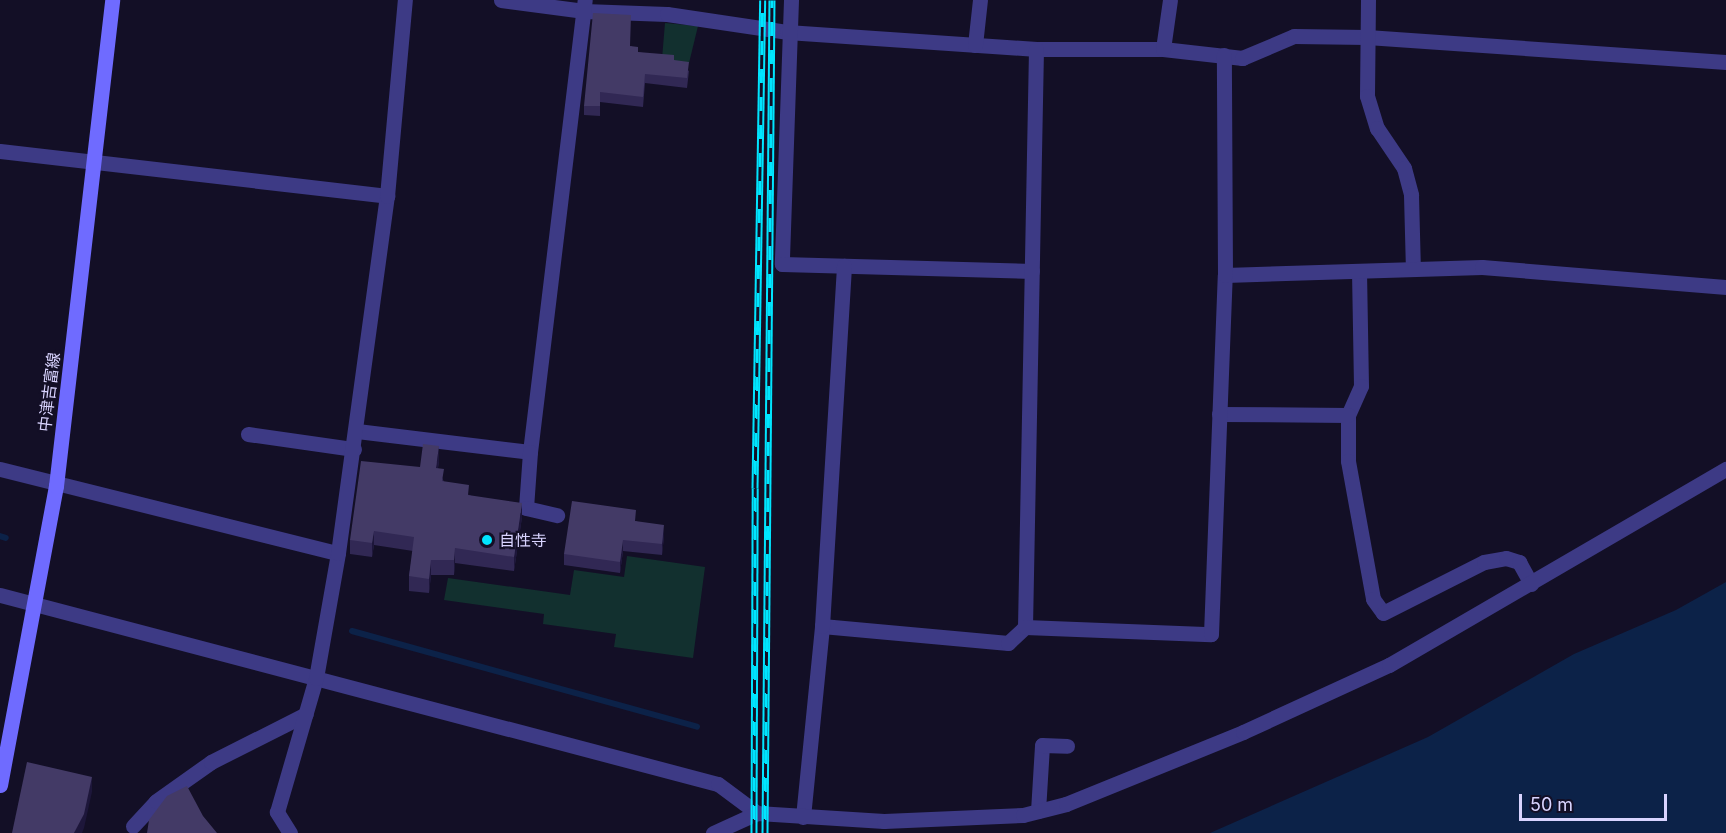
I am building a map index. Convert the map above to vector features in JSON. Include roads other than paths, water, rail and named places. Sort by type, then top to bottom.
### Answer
[{"type":"main road","name":"中津吉富線","points":[[0,785],[56,486],[112,0]]},
{"type":"street","points":[[290,833],[277,812],[316,678],[338,553],[357,431],[387,196],[405,0]]},
{"type":"street","points":[[501,0],[584,5],[667,14],[787,32],[1036,49],[1163,50],[1242,58],[1294,36],[1367,37],[1726,62]]},
{"type":"street","points":[[791,0],[787,32],[782,264],[1032,271]]},
{"type":"street","points":[[975,45],[980,0]]},
{"type":"street","points":[[1163,50],[1170,0]]},
{"type":"street","points":[[1368,0],[1370,110],[1404,168],[1411,195],[1413,269]]},
{"type":"street","points":[[556,515],[526,508],[530,452],[584,5]]},
{"type":"street","points":[[822,626],[1008,644],[1025,627],[1036,49]]},
{"type":"street","points":[[1025,627],[1211,634],[1225,275],[1224,55]]},
{"type":"street","points":[[0,151],[387,196]]},
{"type":"street","points":[[803,817],[822,626],[844,266]]},
{"type":"street","points":[[1225,275],[1482,267],[1726,287]]},
{"type":"street","points":[[1359,271],[1361,386],[1348,415],[1348,461],[1373,599],[1383,613],[1484,562],[1506,558],[1519,562],[1531,584]]},
{"type":"street","points":[[1220,414],[1348,415]]},
{"type":"street","points":[[357,431],[530,452]]},
{"type":"street","points":[[248,434],[354,449]]},
{"type":"street","points":[[0,469],[56,486],[338,553]]},
{"type":"street","points":[[713,833],[757,813],[884,821],[1038,811],[1066,804],[1243,732],[1389,665],[1726,469]]},
{"type":"street","points":[[0,595],[34,602],[718,784],[757,813]]},
{"type":"street","points":[[132,826],[156,801],[211,762],[306,714]]},
{"type":"street","points":[[1038,811],[1042,745],[1067,746]]},
{"type":"water","points":[[1726,582],[1726,833],[1210,833],[1428,737],[1574,654],[1676,610]]},
{"type":"waterway","points":[[0,536],[6,538]]},
{"type":"waterway","points":[[352,631],[697,727]]},
{"type":"railway","points":[[754,833],[755,488],[763,0]]},
{"type":"railway","points":[[765,833],[772,0]]},
{"type":"place","name":"自性寺","points":[[487,540]]}]
